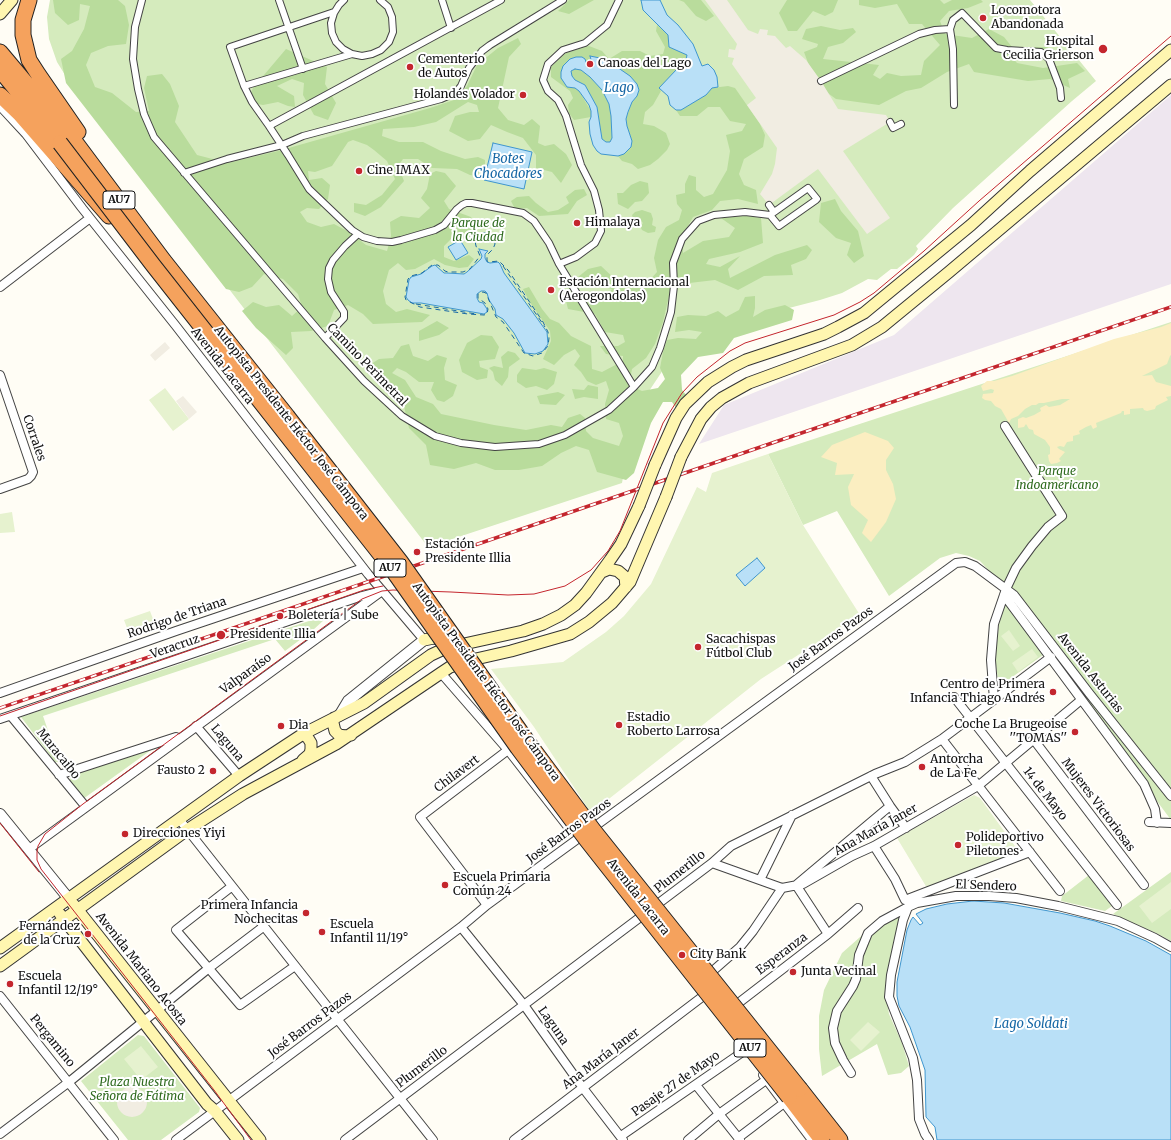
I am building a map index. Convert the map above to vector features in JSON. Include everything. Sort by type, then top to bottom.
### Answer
[{"type":"highway","points":[[29,0],[23,20],[23,35],[25,47],[32,64],[142,222],[159,263]]},
{"type":"highway","name":"Autopista Presidente Héctor José Cámpora","points":[[0,52],[73,139],[159,263]]},
{"type":"highway","name":"Autopista Presidente Héctor José Cámpora","points":[[0,70],[159,263],[392,569],[518,748],[581,833],[791,1096],[822,1140]]},
{"type":"highway","points":[[0,95],[20,114],[86,191],[159,263]]},
{"type":"highway","name":"Autopista Presidente Héctor José Cámpora","points":[[791,1096],[840,1140]]},
{"type":"main road","points":[[0,14],[12,0]]},
{"type":"main road","points":[[0,948],[239,776],[303,734],[358,706],[382,691],[431,655],[446,648],[523,632],[561,615],[575,605],[602,572],[621,544],[639,506],[676,418],[686,404],[708,382],[746,360],[824,334],[864,313],[971,225],[1030,170],[1171,50]]},
{"type":"main road","points":[[0,966],[187,830],[243,794],[325,751],[351,735],[450,667],[467,661],[541,642],[579,629],[601,613],[626,587],[636,569],[681,457],[701,419],[711,408],[722,398],[749,383],[852,345],[882,327],[1171,85]]},
{"type":"main road","points":[[602,572],[609,569],[618,571],[625,577],[626,587]]},
{"type":"main road","points":[[424,640],[434,638],[444,640],[455,646]]},
{"type":"main road","points":[[337,717],[333,723],[335,731],[339,735],[351,735]]},
{"type":"main road","points":[[298,764],[310,754],[312,750],[311,743],[303,734]]},
{"type":"main road","name":"Avenida Mariano Acosta","points":[[69,899],[260,1140]]},
{"type":"main road","points":[[56,909],[207,1104],[215,1111],[238,1140]]},
{"type":"street","name":"Camino Perimetral","points":[[142,0],[135,27],[133,59],[144,114],[154,137],[325,338],[364,381],[402,416],[435,436],[461,443],[495,447],[539,444],[565,435],[609,410],[634,387],[652,366],[660,348],[671,312],[674,286],[674,263],[682,239],[698,221],[714,215],[745,212],[772,213],[807,188],[816,198],[816,200],[779,226],[772,213]]},
{"type":"street","points":[[279,0],[303,69]]},
{"type":"street","points":[[344,0],[334,12],[331,23],[334,38],[339,46],[352,54],[362,56],[381,50],[388,42],[393,27],[392,17],[388,7],[380,0]]},
{"type":"street","points":[[442,0],[451,28]]},
{"type":"street","points":[[269,126],[501,0]]},
{"type":"street","points":[[184,173],[227,159],[282,145],[303,136],[441,99],[450,95],[457,91],[461,86],[469,68],[482,51],[563,0]]},
{"type":"street","points":[[559,264],[576,257],[595,243],[601,231],[599,210],[594,190],[581,165],[566,116],[558,100],[548,91],[543,80],[548,64],[563,50],[585,43],[607,25],[619,0]]},
{"type":"street","points":[[334,12],[230,47],[244,86],[252,102],[282,145],[309,190],[358,234],[368,240],[377,241],[401,240],[439,228],[444,225],[462,205],[472,203],[523,213],[534,221],[549,243],[559,264],[634,387]]},
{"type":"street","points":[[954,105],[953,49],[950,30],[953,20],[962,13],[996,48],[1041,52],[1049,59],[1060,88],[1061,98]]},
{"type":"street","points":[[821,81],[919,34],[935,30],[950,30]]},
{"type":"street","points":[[244,86],[352,54]]},
{"type":"street","name":"Avenida Lacarra","points":[[0,106],[26,134],[363,568],[424,640]]},
{"type":"street","points":[[890,122],[893,128],[901,124]]},
{"type":"street","points":[[769,205],[772,213]]},
{"type":"street","points":[[0,287],[90,218]]},
{"type":"street","points":[[325,338],[344,318],[344,312],[331,292],[328,280],[329,268],[337,255],[358,234]]},
{"type":"street","name":"Corrales","points":[[0,375],[33,472],[28,479],[0,489]]},
{"type":"street","points":[[994,700],[991,660],[994,624],[1005,592],[1016,568],[1032,546],[1048,527],[1062,516],[1005,426]]},
{"type":"street","name":"José Barros Pazos","points":[[176,1140],[460,927],[487,905],[956,563],[965,562],[984,571]]},
{"type":"street","name":"Rodrigo de Triana","points":[[0,693],[176,631],[363,568]]},
{"type":"street","name":"Avenida Asturias","points":[[984,571],[1005,592],[1081,700],[1144,784],[1155,808],[1158,822]]},
{"type":"street","name":"Veracruz","points":[[0,719],[382,590]]},
{"type":"street","name":"Valparaíso","points":[[28,849],[382,590]]},
{"type":"street","name":"Avenida Asturias","points":[[1005,592],[1014,595],[1089,693],[1171,796]]},
{"type":"street","points":[[337,717],[348,701],[424,640]]},
{"type":"street","name":"Plumerillo","points":[[345,1140],[640,918],[712,863],[731,846],[871,776],[905,762],[942,739],[1051,657]]},
{"type":"street","name":"Avenida Lacarra","points":[[441,673],[508,750],[766,1080],[791,1096],[812,1140]]},
{"type":"street","name":"14 de Mayo","points":[[954,697],[1117,905]]},
{"type":"street","name":"Ana María Janer","points":[[782,888],[803,884],[852,856],[874,846],[978,786],[1081,700]]},
{"type":"street","name":"Maracaibo","points":[[12,716],[86,807]]},
{"type":"street","name":"Laguna","points":[[196,726],[239,776]]},
{"type":"street","name":"Valparaíso","points":[[59,775],[183,735]]},
{"type":"street","points":[[942,739],[1060,891]]},
{"type":"street","name":"Mujeres Victoriosas","points":[[1034,740],[1144,885]]},
{"type":"street","name":"Chilavert","points":[[487,905],[420,817],[508,750]]},
{"type":"street","points":[[871,776],[906,828]]},
{"type":"street","points":[[828,934],[796,885],[890,806]]},
{"type":"street","name":"Avenida Mariano Acosta","points":[[0,814],[69,899]]},
{"type":"street","points":[[760,880],[792,815]]},
{"type":"street","points":[[179,819],[231,887],[432,1140]]},
{"type":"street","points":[[1149,822],[1171,823]]},
{"type":"street","points":[[874,846],[895,879],[907,904],[902,920],[891,975],[889,997],[913,1058],[917,1080],[919,1119],[927,1137]]},
{"type":"street","points":[[851,1073],[835,1043],[833,1028],[837,1011],[856,979],[859,955],[868,934],[882,921],[907,904],[1030,852]]},
{"type":"street","points":[[694,987],[740,947],[753,931],[782,888],[712,863]]},
{"type":"street","points":[[231,887],[176,930],[240,1005],[295,966]]},
{"type":"street","name":"El Sendero","points":[[907,904],[956,896],[989,896],[1029,900],[1118,921],[1171,947]]},
{"type":"street","name":"Esperanza","points":[[718,1018],[828,934],[858,908]]},
{"type":"street","points":[[0,1134],[263,927]]},
{"type":"street","name":"Laguna","points":[[460,927],[524,1005],[583,1088],[622,1138]]},
{"type":"street","name":"Pergamino","points":[[0,996],[114,1140]]},
{"type":"street","name":"Ana María Janer","points":[[514,1140],[702,997]]},
{"type":"street","name":"Pasaje 27 de Mayo","points":[[622,1138],[744,1051]]},
{"type":"street","points":[[688,1140],[719,1114],[766,1080]]},
{"type":"street","points":[[696,1085],[739,1139],[791,1096]]},
{"type":"shaded area","points":[[705,0],[727,0],[748,30],[758,34],[760,29],[768,30],[767,35],[775,36],[786,48],[790,46],[806,60],[838,109],[886,115],[890,122],[843,151],[890,218],[867,234],[818,169],[769,205],[760,194],[772,174],[777,148],[747,105],[756,98],[732,64],[734,58],[728,57],[729,49],[735,50],[737,44]]},
{"type":"shaded area","points":[[1171,95],[1171,284],[699,444],[724,405],[894,335]]},
{"type":"shaded area","points":[[165,342],[170,348],[155,361],[150,355]]},
{"type":"shaded area","points":[[183,396],[197,412],[189,419],[176,401]]},
{"type":"shaded area","points":[[132,1087],[143,1091],[147,1102],[143,1113],[132,1117],[121,1113],[117,1102],[121,1091]]},
{"type":"green space","name":"Parque de la Ciudad","points":[[50,0],[1030,0],[1096,81],[953,208],[916,246],[918,249],[914,255],[897,269],[891,269],[877,280],[868,279],[842,293],[789,308],[673,355],[649,391],[627,456],[622,483],[428,547],[70,83],[57,62],[49,39],[47,17]]},
{"type":"green space","points":[[53,0],[118,0],[125,6],[129,25],[126,44],[108,46],[91,53],[86,65],[95,87],[112,93],[136,112],[149,111],[144,88],[147,76],[162,74],[170,84],[179,106],[175,122],[197,155],[228,163],[278,151],[457,99],[467,86],[477,65],[498,48],[518,38],[521,44],[509,57],[498,108],[508,120],[524,125],[532,119],[540,126],[538,143],[545,146],[554,144],[566,154],[572,165],[561,183],[552,172],[536,168],[536,155],[523,138],[491,125],[480,139],[468,141],[449,131],[455,116],[470,112],[479,112],[477,105],[468,102],[436,122],[414,127],[383,129],[382,136],[399,142],[423,142],[441,151],[465,159],[478,157],[485,160],[485,166],[476,176],[457,169],[432,168],[418,159],[403,159],[398,166],[404,181],[381,207],[365,216],[354,212],[354,203],[366,205],[382,195],[395,179],[387,161],[374,150],[367,145],[353,140],[348,142],[332,166],[315,172],[308,171],[309,180],[322,178],[330,185],[328,199],[319,209],[307,208],[300,212],[307,222],[321,227],[334,224],[349,232],[366,245],[387,251],[391,236],[390,222],[401,216],[419,218],[430,208],[421,198],[427,189],[430,174],[436,171],[445,173],[456,186],[444,201],[449,209],[471,217],[477,228],[470,237],[463,238],[454,236],[444,246],[444,257],[454,261],[469,255],[474,259],[468,267],[459,268],[445,265],[434,259],[415,269],[406,270],[398,263],[389,270],[383,291],[386,304],[396,312],[407,309],[430,315],[422,322],[373,324],[363,314],[348,305],[334,310],[328,326],[311,331],[291,332],[293,348],[286,355],[256,328],[242,311],[253,302],[266,307],[279,305],[292,316],[302,307],[298,294],[283,279],[264,274],[252,287],[239,292],[226,289],[66,83],[61,59],[72,51],[84,29],[90,6],[80,4],[79,20],[68,25],[55,13]]},
{"type":"green space","points":[[569,0],[594,0],[569,14],[558,11]]},
{"type":"green space","points":[[679,0],[701,0],[714,16],[706,21],[696,16],[684,2]]},
{"type":"green space","points":[[787,0],[838,0],[833,12],[825,16],[813,11],[797,31],[788,31],[779,13]]},
{"type":"green space","points":[[859,0],[940,0],[944,4],[952,0],[981,0],[983,2],[968,8],[949,11],[940,21],[945,34],[972,38],[989,29],[1004,37],[1012,47],[1047,47],[1058,53],[1054,57],[1010,55],[1017,63],[1043,68],[1077,63],[1085,71],[1068,79],[1070,88],[1050,79],[1028,81],[974,72],[969,64],[947,72],[921,88],[906,91],[879,105],[836,99],[825,91],[811,71],[804,52],[817,47],[818,44],[802,39],[806,29],[821,26],[840,30],[853,28],[856,32],[843,43],[828,47],[823,59],[879,65],[873,75],[880,79],[887,73],[901,76],[921,75],[924,61],[940,45],[922,24],[909,24],[897,4],[875,8],[859,5]]},
{"type":"green space","points":[[657,25],[668,35],[669,47],[687,54],[685,64],[676,70],[659,88],[661,91],[653,105],[645,112],[643,124],[654,126],[666,133],[670,144],[667,150],[658,159],[650,165],[638,169],[632,164],[622,161],[618,156],[624,154],[631,147],[632,141],[626,119],[632,102],[637,96],[592,62],[590,66],[570,59],[569,88],[575,88],[579,91],[591,111],[591,117],[574,120],[569,113],[568,105],[573,98],[570,91],[551,77],[551,67],[566,53],[589,46],[602,51],[609,59],[622,51],[640,51],[650,56],[663,54],[665,47],[656,31]]},
{"type":"green space","points":[[286,49],[327,67],[325,84],[336,103],[328,120],[314,115],[303,95],[304,83],[292,79],[277,86],[294,96],[295,107],[278,102],[263,105],[247,102],[253,88]]},
{"type":"green space","points":[[575,69],[581,70],[590,77],[602,90],[609,104],[612,138],[610,142],[606,142],[602,139],[597,107],[585,85],[575,80],[572,76],[571,71]]},
{"type":"green space","points":[[728,86],[735,88],[760,124],[765,135],[763,147],[744,159],[739,174],[744,185],[756,190],[758,204],[738,199],[720,201],[712,210],[693,217],[683,235],[683,253],[703,241],[729,237],[735,228],[721,218],[746,216],[761,218],[763,243],[740,252],[709,259],[706,264],[720,267],[740,256],[728,269],[730,278],[775,255],[807,245],[812,250],[806,259],[791,265],[793,275],[764,276],[738,290],[715,280],[681,284],[669,296],[663,322],[655,344],[646,358],[632,369],[629,385],[642,391],[658,388],[665,379],[660,368],[667,340],[678,338],[696,339],[702,332],[689,330],[675,332],[677,317],[688,315],[706,316],[718,311],[726,317],[739,310],[745,297],[755,296],[753,317],[765,310],[785,305],[794,310],[792,320],[734,338],[723,353],[698,357],[681,375],[682,390],[687,396],[676,408],[672,402],[663,402],[651,423],[634,473],[626,480],[597,472],[589,450],[576,446],[561,453],[542,466],[519,470],[495,470],[476,463],[454,469],[430,465],[426,445],[409,428],[404,406],[372,377],[368,366],[379,359],[393,358],[401,346],[409,344],[413,356],[428,361],[437,355],[447,358],[444,368],[445,380],[457,385],[453,396],[444,402],[437,400],[431,390],[434,382],[419,382],[406,372],[397,368],[392,373],[405,380],[416,397],[433,404],[441,414],[526,430],[551,425],[562,427],[568,418],[580,414],[585,418],[586,431],[593,438],[619,446],[623,436],[619,423],[606,419],[605,404],[609,390],[606,381],[596,385],[587,381],[574,365],[580,356],[575,349],[564,355],[554,365],[543,359],[551,341],[550,331],[529,301],[523,289],[529,287],[542,309],[550,319],[559,323],[571,336],[591,346],[592,369],[602,372],[623,361],[623,356],[606,354],[600,346],[618,346],[625,342],[623,335],[605,332],[595,314],[568,309],[566,301],[573,296],[591,301],[597,291],[600,291],[600,301],[607,298],[612,289],[595,285],[579,286],[578,277],[588,269],[601,266],[616,280],[632,278],[646,284],[657,272],[654,258],[658,240],[666,227],[679,220],[682,210],[677,204],[676,195],[685,193],[685,184],[689,175],[696,177],[696,190],[704,197],[713,194],[727,170],[730,151],[726,135],[742,131],[746,124],[730,121],[720,107],[708,107],[697,116],[680,116],[676,110],[681,110],[706,95],[712,88]]},
{"type":"green space","points":[[640,181],[648,183],[649,193],[642,201],[635,202],[628,209],[618,204],[617,193],[623,193],[631,185]]},
{"type":"green space","points":[[584,189],[587,195],[577,201],[568,214],[539,216],[527,208],[515,209],[511,201],[517,197],[529,196],[548,212],[558,210],[569,203],[566,197],[575,190]]},
{"type":"green space","points":[[835,199],[841,211],[858,231],[864,256],[854,263],[847,255],[851,243],[836,238],[819,222],[821,203]]},
{"type":"green space","points":[[642,210],[651,213],[653,219],[652,225],[656,227],[655,232],[648,233],[642,230],[640,226],[643,223],[640,220],[633,218],[632,215],[635,212]]},
{"type":"green space","points":[[437,321],[449,328],[439,335],[419,341],[419,331]]},
{"type":"green space","name":"Parque Indoamericano","points":[[1171,322],[1171,820],[1004,595],[1006,589],[980,561],[969,556],[956,553],[940,558],[889,596],[837,511],[803,525],[768,454]]},
{"type":"green space","points":[[481,335],[492,336],[499,347],[495,359],[479,361],[480,367],[488,370],[487,378],[477,380],[462,372],[459,360],[467,343]]},
{"type":"green space","points":[[508,351],[515,353],[520,359],[509,367],[508,377],[502,386],[495,380],[493,372],[489,368],[494,366],[503,368],[501,357]]},
{"type":"green space","points":[[522,368],[536,370],[544,368],[557,372],[554,384],[547,390],[536,386],[526,388],[517,382],[517,375]]},
{"type":"green space","points":[[588,385],[598,387],[598,399],[584,397],[575,399],[572,389],[584,390]]},
{"type":"green space","points":[[165,388],[189,419],[173,431],[149,400]]},
{"type":"green space","points":[[558,392],[565,395],[556,405],[540,404],[537,396]]},
{"type":"green space","name":"Sacachispas Fútbol Club","points":[[768,454],[803,525],[860,615],[761,679],[591,813],[534,727],[491,669],[563,662],[606,632],[624,616],[651,584],[697,487],[706,492],[712,473]]},
{"type":"green space","points":[[12,512],[15,532],[0,533],[0,514]]},
{"type":"green space","points":[[1006,604],[1043,655],[1001,685],[998,680],[996,650],[1002,609]]},
{"type":"green space","points":[[150,611],[156,627],[130,636],[124,620]]},
{"type":"green space","points":[[324,617],[324,620],[285,651],[275,639],[43,716],[59,762],[55,762],[21,717]]},
{"type":"green space","points":[[1009,630],[1020,646],[1013,651],[1001,636]]},
{"type":"green space","points":[[1032,649],[1038,657],[1018,672],[1012,663]]},
{"type":"green space","points":[[158,745],[83,799],[69,780],[75,774]]},
{"type":"green space","name":"Polideportivo Piletones","points":[[974,795],[980,798],[1020,853],[927,888],[897,838]]},
{"type":"green space","points":[[1171,872],[1171,941],[1113,914]]},
{"type":"green space","points":[[1089,875],[1112,906],[1105,911],[1061,901],[1062,896]]},
{"type":"green space","points":[[1171,882],[1171,909],[1152,923],[1139,906]]},
{"type":"green space","points":[[902,913],[887,975],[885,990],[889,1014],[902,1043],[909,1066],[901,1073],[888,1075],[877,1044],[822,1076],[819,1049],[819,1016],[824,990],[842,953],[877,922]]},
{"type":"green space","points":[[868,1022],[880,1032],[861,1051],[850,1040]]},
{"type":"green space","name":"Plaza Nuestra Señora de Fátima","points":[[138,1035],[144,1036],[200,1108],[199,1112],[161,1140],[128,1140],[81,1081]]},
{"type":"green space","points":[[141,1046],[158,1067],[141,1080],[124,1059]]},
{"type":"sand","points":[[1171,323],[1171,355],[1167,364],[1142,376],[1152,375],[1156,382],[1171,386],[1171,396],[1166,397],[1168,400],[1156,406],[1155,409],[1147,411],[1143,408],[1130,409],[1130,414],[1124,415],[1124,411],[1122,411],[1121,413],[1096,423],[1097,427],[1093,429],[1091,425],[1086,427],[1079,431],[1080,434],[1073,436],[1073,441],[1067,442],[1064,447],[1057,447],[1065,452],[1059,459],[1061,461],[1057,463],[1051,464],[1049,461],[1048,455],[1050,454],[1050,447],[1045,440],[1034,434],[1033,430],[1029,429],[1026,424],[1024,427],[1018,428],[1018,419],[1034,415],[1041,411],[1040,408],[1046,405],[1049,407],[1060,405],[1070,399],[1062,399],[1032,405],[1018,416],[1011,419],[1009,423],[1001,409],[995,406],[991,401],[982,398],[983,394],[993,393],[994,390],[991,389],[983,391],[981,386],[987,381],[994,381],[1012,376],[1114,339]]},
{"type":"sand","points":[[865,432],[888,441],[894,448],[886,460],[886,470],[893,484],[896,499],[886,522],[871,542],[862,533],[868,520],[851,505],[848,487],[854,474],[835,475],[837,463],[821,457],[832,445]]},
{"type":"water","name":"Lago","points":[[641,0],[660,0],[667,15],[678,25],[693,44],[702,66],[708,64],[714,70],[717,77],[718,87],[712,88],[706,95],[681,110],[676,110],[670,105],[668,96],[659,88],[676,70],[685,64],[687,55],[669,47],[668,35],[643,10]]},
{"type":"water","name":"Lago","points":[[590,56],[600,58],[614,65],[630,76],[637,84],[639,90],[637,96],[632,102],[626,119],[632,141],[631,147],[624,154],[618,156],[601,154],[597,151],[593,145],[590,134],[589,122],[591,111],[589,105],[579,91],[575,88],[567,87],[561,78],[563,66],[570,59],[582,57],[585,59],[587,65],[590,66],[592,63]],"holes":[[[575,69],[581,70],[602,90],[609,104],[612,138],[610,142],[606,142],[602,139],[597,107],[585,85],[575,80],[572,76],[571,71]]]},
{"type":"water","name":"Botes Chocadores","points":[[493,143],[532,152],[524,189],[484,180]]},
{"type":"water","points":[[460,240],[468,253],[456,260],[448,247]]},
{"type":"water","points":[[479,249],[488,251],[485,254],[487,262],[498,262],[500,264],[504,273],[547,332],[548,344],[543,351],[535,354],[525,353],[514,333],[503,319],[496,315],[495,309],[485,291],[481,291],[477,294],[479,302],[483,303],[487,309],[487,312],[484,314],[421,303],[412,303],[406,297],[409,280],[411,277],[421,274],[435,265],[444,273],[464,274],[481,259],[482,256]]},
{"type":"water","points":[[757,558],[765,568],[745,586],[736,575]]},
{"type":"water","name":"Lago Soldati","points":[[973,901],[1004,903],[1095,921],[1146,941],[1171,955],[1171,1140],[937,1140],[935,1127],[926,1117],[925,1070],[910,1027],[899,1006],[897,982],[907,930],[913,917],[920,925],[923,923],[916,914],[926,909],[947,904]]},
{"type":"ferry route","points":[[482,233],[487,233],[494,238],[495,244],[493,249],[487,255],[487,261],[499,261],[508,270],[543,322],[549,338],[548,346],[542,353],[533,356],[524,353],[503,322],[496,317],[486,293],[483,292],[478,294],[478,298],[485,303],[488,309],[487,314],[484,315],[420,307],[406,300],[405,297],[408,279],[411,276],[422,273],[432,265],[438,265],[448,272],[463,272],[470,269],[480,256],[475,241],[482,233]]},
{"type":"ferry route","points":[[503,266],[545,327]]},
{"type":"ferry route","points":[[416,304],[476,314]]},
{"type":"tram line","points":[[251,1140],[214,1090],[41,869],[37,860],[37,852],[38,846],[45,834],[83,804],[362,599],[382,591],[393,590],[508,595],[534,594],[565,586],[591,570],[608,551],[620,531],[663,423],[682,393],[697,377],[730,351],[745,343],[834,315],[874,293],[1171,36]]},
{"type":"tram line","points":[[0,716],[364,590],[383,586]]},
{"type":"tram line","points":[[0,823],[39,872]]},
{"type":"railway","points":[[0,708],[1171,307]]},
{"type":"place","name":"Locomotora Abandonada","points":[[983,18]]},
{"type":"place","name":"Hospital Cecilia Grierson","points":[[1103,49]]},
{"type":"place","name":"Canoas del Lago","points":[[590,64]]},
{"type":"place","name":"Cementerio de Autos","points":[[410,67]]},
{"type":"place","name":"Holandés Volador","points":[[523,95]]},
{"type":"place","name":"Cine IMAX","points":[[359,171]]},
{"type":"place","name":"Himalaya","points":[[577,223]]},
{"type":"place","name":"Estación Internacional (Aerogondolas)","points":[[551,290]]},
{"type":"place","name":"Estación Presidente Illia","points":[[417,552]]},
{"type":"place","name":"Boletería | Sube","points":[[280,616]]},
{"type":"place","name":"Presidente Illia","points":[[221,635]]},
{"type":"place","name":"Sacachispas Fútbol Club","points":[[698,647]]},
{"type":"place","name":"Centro de Primera Infancia Thiago Andrés","points":[[1053,692]]},
{"type":"place","name":"Estadio Roberto Larrosa","points":[[619,725]]},
{"type":"place","name":"Dia","points":[[281,726]]},
{"type":"place","name":"Coche La Brugeoise ''TOMAS''","points":[[1075,732]]},
{"type":"place","name":"Antorcha de La Fe","points":[[922,767]]},
{"type":"place","name":"Fausto 2","points":[[213,771]]},
{"type":"place","name":"Direcciones Yiyi","points":[[125,834]]},
{"type":"place","name":"Polideportivo Piletones","points":[[958,845]]},
{"type":"place","name":"Escuela Primaria Común 24","points":[[445,885]]},
{"type":"place","name":"Primera Infancia Nochecitas","points":[[306,913]]},
{"type":"place","name":"Escuela Infantil 11/19°","points":[[322,932]]},
{"type":"place","name":"Fernández de la Cruz","points":[[88,934]]},
{"type":"place","name":"City Bank","points":[[682,955]]},
{"type":"place","name":"Junta Vecinal","points":[[793,972]]},
{"type":"place","name":"Escuela Infantil 12/19°","points":[[10,984]]}]
